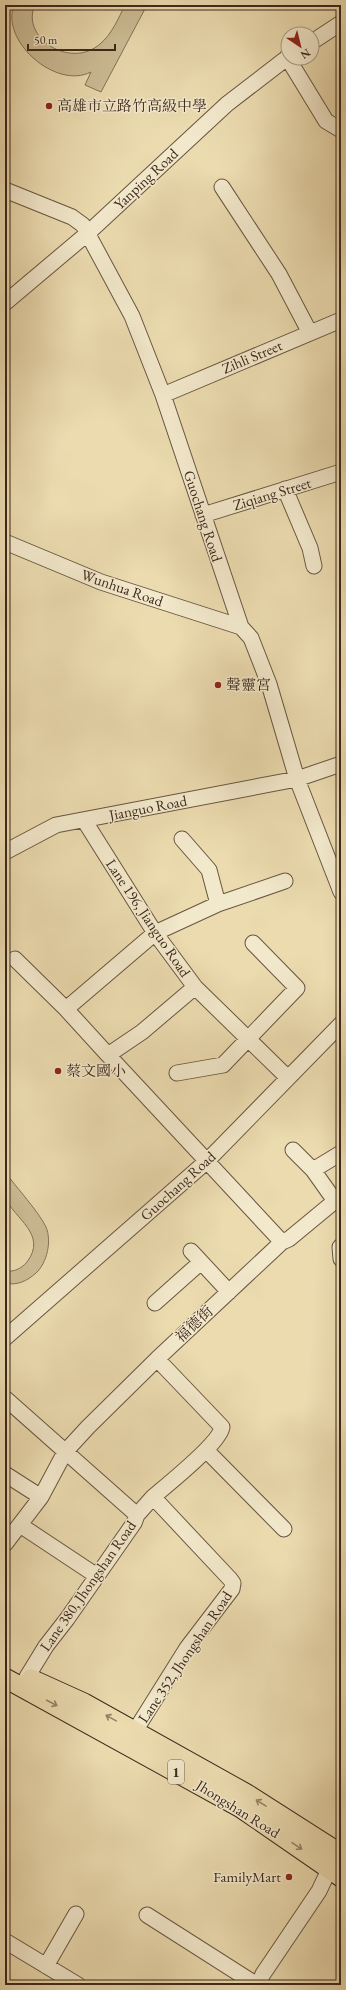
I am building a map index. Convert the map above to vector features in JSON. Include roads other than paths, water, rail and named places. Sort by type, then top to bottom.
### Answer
[{"type":"main road","name":"Jhongshan Road","points":[[5,1665],[27,1677],[84,1703],[247,1794],[340,1852]]},
{"type":"main road","name":"Jhongshan Road","points":[[5,1678],[241,1808],[335,1872]]},
{"type":"street","points":[[320,37],[341,23]]},
{"type":"street","name":"Yanping Road","points":[[5,303],[88,233],[227,104],[280,63]]},
{"type":"street","points":[[293,66],[326,121],[341,130]]},
{"type":"street","points":[[222,187],[279,274],[310,333]]},
{"type":"street","name":"Guochang Road","points":[[5,190],[72,217],[83,225],[113,284],[132,316],[163,394],[241,627],[251,638],[269,684],[297,779],[341,892]]},
{"type":"street","name":"Zihli Street","points":[[163,394],[341,320]]},
{"type":"street","name":"Ziqiang Street","points":[[203,515],[341,472]]},
{"type":"street","points":[[285,489],[310,548],[314,566]]},
{"type":"street","name":"Wunhua Road","points":[[5,542],[101,582],[241,627]]},
{"type":"street","name":"Jianguo Road","points":[[5,852],[56,825],[297,779],[341,764]]},
{"type":"street","name":"Lane 196, Jianguo Road","points":[[84,820],[155,933],[195,987],[288,1078]]},
{"type":"street","points":[[182,839],[209,870],[218,904]]},
{"type":"street","points":[[66,1010],[155,933],[218,904],[285,881]]},
{"type":"street","points":[[176,1073],[223,1065],[297,988],[253,942]]},
{"type":"street","points":[[15,959],[108,1054],[282,1242]]},
{"type":"street","points":[[108,1054],[142,1032],[195,987]]},
{"type":"street","name":"Guochang Road","points":[[5,1338],[207,1161],[341,1024]]},
{"type":"street","points":[[294,1150],[313,1170],[341,1153]]},
{"type":"street","name":"福德街","points":[[5,1544],[41,1497],[65,1452],[88,1427],[157,1359],[282,1242],[289,1239],[335,1201],[313,1170]]},
{"type":"street","points":[[341,1246],[341,1260]]},
{"type":"street","points":[[155,1303],[196,1257],[229,1292]]},
{"type":"street","points":[[153,1497],[206,1450],[221,1432],[222,1427],[157,1359]]},
{"type":"street","points":[[5,1398],[137,1515]]},
{"type":"street","points":[[206,1450],[284,1529]]},
{"type":"street","points":[[5,1474],[41,1497]]},
{"type":"street","name":"Lane 380, Jhongshan Road","points":[[27,1677],[46,1646],[98,1576],[134,1523],[137,1515],[153,1497]]},
{"type":"street","name":"Lane 352, Jhongshan Road","points":[[134,1731],[187,1648],[232,1589],[233,1583],[230,1578],[153,1497]]},
{"type":"street","points":[[20,1525],[98,1576]]},
{"type":"street","points":[[147,1915],[258,1985],[263,1974],[319,1891],[335,1872],[340,1852]]},
{"type":"street","points":[[46,1966],[76,1914]]},
{"type":"street","points":[[5,1941],[46,1966],[73,1985]]},
{"type":"place","name":"高雄市立路竹高級中學","points":[[49,106]]},
{"type":"place","name":"聲靈宮","points":[[218,685]]},
{"type":"place","name":"蔡文國小","points":[[58,1071]]},
{"type":"place","name":"FamilyMart","points":[[289,1877]]}]
